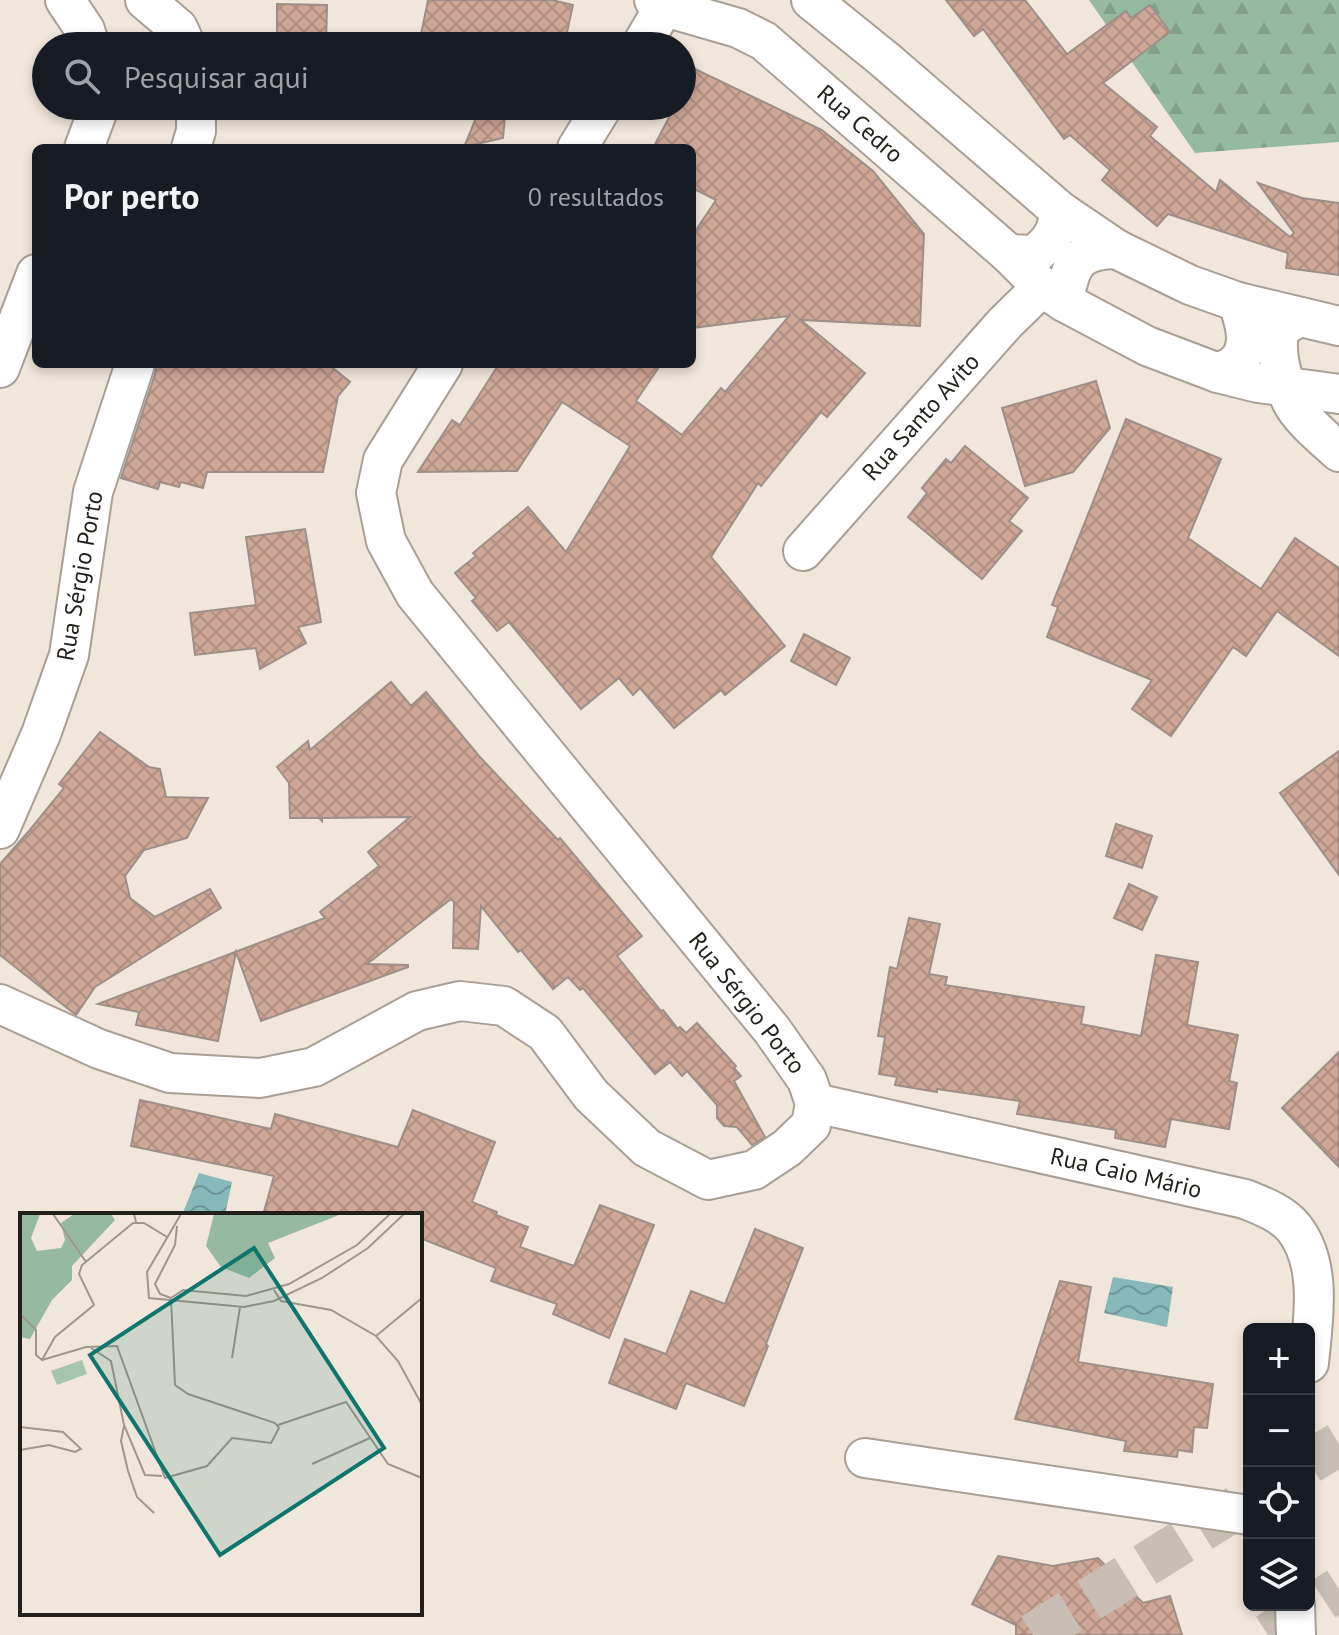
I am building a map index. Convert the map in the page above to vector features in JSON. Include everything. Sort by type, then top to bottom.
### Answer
[{"type":"street","points":[[65,0],[86,32]]},
{"type":"street","points":[[145,0],[180,32]]},
{"type":"street","points":[[811,0],[1060,211],[1116,249],[1190,285],[1238,302],[1339,326]]},
{"type":"street","points":[[648,32],[662,2]]},
{"type":"street","name":"Rua Cedro","points":[[662,2],[738,28],[764,41],[1053,295],[1147,346],[1218,373],[1286,388],[1339,394]]},
{"type":"street","points":[[85,144],[94,120]]},
{"type":"street","points":[[192,144],[196,120]]},
{"type":"street","points":[[579,144],[594,120]]},
{"type":"street","points":[[1009,254],[1034,255],[1049,243],[1057,229],[1060,211]]},
{"type":"street","points":[[1053,295],[1080,259],[1098,249],[1116,249]]},
{"type":"street","points":[[0,368],[32,284]]},
{"type":"street","name":"Rua Santo Avito","points":[[803,551],[1005,323],[1053,295]]},
{"type":"street","points":[[1218,373],[1235,364],[1246,350],[1246,331],[1238,302]]},
{"type":"street","points":[[1300,317],[1284,326],[1278,337],[1286,388],[1293,405],[1339,452]]},
{"type":"street","name":"Rua Sérgio Porto","points":[[0,829],[41,734],[69,655],[93,492],[134,368]]},
{"type":"street","name":"Rua Sérgio Porto","points":[[0,1004],[99,1049],[170,1073],[260,1078],[314,1067],[417,1011],[460,1001],[504,1006],[545,1033],[591,1095],[647,1148],[708,1180],[754,1170],[787,1148],[811,1125],[815,1103],[807,1080],[772,1030],[415,594],[386,541],[376,493],[383,460],[440,368]]},
{"type":"street","name":"Rua Caio Mário","points":[[815,1103],[1245,1199],[1269,1208],[1293,1227],[1309,1256],[1314,1302],[1312,1323]]},
{"type":"street","points":[[865,1458],[1243,1514]]},
{"type":"street","points":[[1295,1611],[1296,1635]]},
{"type":"green space","points":[[1089,0],[1339,0],[1339,142],[1195,153]]},
{"type":"water","points":[[199,1173],[232,1182],[225,1213],[183,1213]]},
{"type":"water","points":[[1113,1277],[1173,1287],[1167,1327],[1104,1313]]},
{"type":"building","points":[[428,0],[552,0],[573,5],[567,32],[421,32]]},
{"type":"building","points":[[946,0],[1025,0],[1067,54],[1126,11],[1131,18],[1150,5],[1170,32],[1103,83],[1157,127],[1150,136],[1216,192],[1220,180],[1290,237],[1294,233],[1258,183],[1302,198],[1339,203],[1339,275],[1286,268],[1288,253],[1168,214],[1157,226],[1102,180],[1110,170],[1070,135],[1064,139],[983,29],[974,36]]},
{"type":"building","points":[[277,4],[327,5],[326,32],[277,32]]},
{"type":"building","points":[[696,69],[822,130],[873,171],[924,234],[920,326],[801,320],[865,373],[827,417],[821,412],[761,486],[758,483],[711,557],[785,646],[725,695],[721,690],[674,728],[640,688],[633,695],[619,678],[581,709],[509,622],[497,631],[472,601],[476,598],[455,573],[476,556],[473,553],[528,507],[566,552],[630,446],[562,402],[517,471],[418,472],[452,420],[460,425],[496,368],[658,368],[636,401],[682,435],[721,388],[725,392],[789,316],[696,328],[696,230],[716,200],[696,190],[696,144],[655,144],[668,120],[696,120]]},
{"type":"building","points":[[475,120],[505,120],[503,138],[465,144]]},
{"type":"building","points":[[156,368],[333,368],[350,382],[338,396],[323,472],[207,472],[203,488],[181,482],[179,487],[160,482],[158,489],[121,478]]},
{"type":"building","points":[[1096,381],[1110,428],[1073,472],[1025,486],[1002,408]]},
{"type":"building","points":[[1126,419],[1221,459],[1188,538],[1261,589],[1295,538],[1339,568],[1339,656],[1277,611],[1246,656],[1233,647],[1171,736],[1132,709],[1152,680],[1047,637],[1058,607],[1052,605]]},
{"type":"building","points":[[965,446],[1028,498],[1009,521],[1022,531],[982,579],[908,517],[927,493],[922,488],[946,459],[951,463]]},
{"type":"building","points":[[305,529],[321,622],[298,627],[306,643],[260,669],[256,648],[195,655],[190,613],[256,605],[246,537]]},
{"type":"building","points":[[804,634],[850,658],[836,685],[791,661]]},
{"type":"building","points":[[391,682],[411,706],[426,692],[479,756],[558,840],[560,838],[642,936],[617,956],[678,1029],[680,1027],[686,1033],[697,1023],[736,1066],[734,1068],[741,1076],[734,1081],[765,1137],[752,1145],[737,1127],[724,1126],[717,1118],[717,1105],[687,1071],[682,1076],[670,1062],[655,1074],[583,988],[580,990],[568,977],[553,989],[481,906],[478,949],[453,948],[454,902],[451,899],[367,964],[408,967],[261,1021],[236,952],[218,1041],[136,1025],[139,1012],[98,1004],[325,918],[320,912],[379,866],[368,852],[410,817],[322,818],[322,821],[319,818],[290,818],[289,783],[277,767],[308,741],[310,750]]},
{"type":"building","points":[[100,732],[149,767],[160,769],[166,797],[208,798],[187,838],[144,850],[125,876],[130,898],[155,917],[210,889],[221,908],[95,987],[76,1015],[0,955],[0,864],[64,788],[59,784]]},
{"type":"building","points":[[1339,751],[1339,875],[1280,793]]},
{"type":"building","points":[[1116,824],[1152,836],[1142,868],[1106,856]]},
{"type":"building","points":[[1129,884],[1157,897],[1142,930],[1114,918]]},
{"type":"building","points":[[909,918],[940,924],[929,974],[947,977],[945,985],[1084,1007],[1081,1024],[1141,1036],[1156,955],[1198,962],[1187,1025],[1238,1035],[1229,1081],[1237,1083],[1229,1129],[1171,1119],[1165,1147],[1115,1138],[1116,1130],[1017,1114],[1020,1101],[895,1085],[897,1077],[879,1074],[885,1037],[878,1036],[890,967],[897,969]]},
{"type":"building","points":[[1339,1052],[1339,1167],[1282,1108]]},
{"type":"building","points":[[140,1100],[271,1129],[275,1114],[398,1147],[413,1110],[495,1142],[472,1202],[528,1227],[520,1247],[574,1266],[600,1205],[654,1225],[609,1338],[553,1314],[557,1304],[491,1281],[496,1268],[422,1239],[422,1213],[264,1213],[274,1176],[131,1146]]},
{"type":"building","points":[[755,1229],[803,1248],[744,1406],[686,1383],[676,1409],[609,1383],[625,1339],[666,1354],[691,1291],[725,1304]]},
{"type":"building","points":[[1060,1281],[1091,1287],[1078,1362],[1213,1384],[1207,1428],[1194,1427],[1192,1452],[1178,1450],[1177,1457],[1124,1451],[1126,1441],[1015,1419]]},
{"type":"building","points":[[998,1556],[1053,1566],[1098,1558],[1143,1603],[1170,1596],[1182,1635],[1016,1635],[1016,1625],[972,1604]]},
{"type":"tunnel","points":[[1315,1458],[1339,1444]]},
{"type":"tunnel","points":[[1033,1635],[1243,1504]]},
{"type":"tunnel","points":[[1268,1635],[1339,1589]]}]
